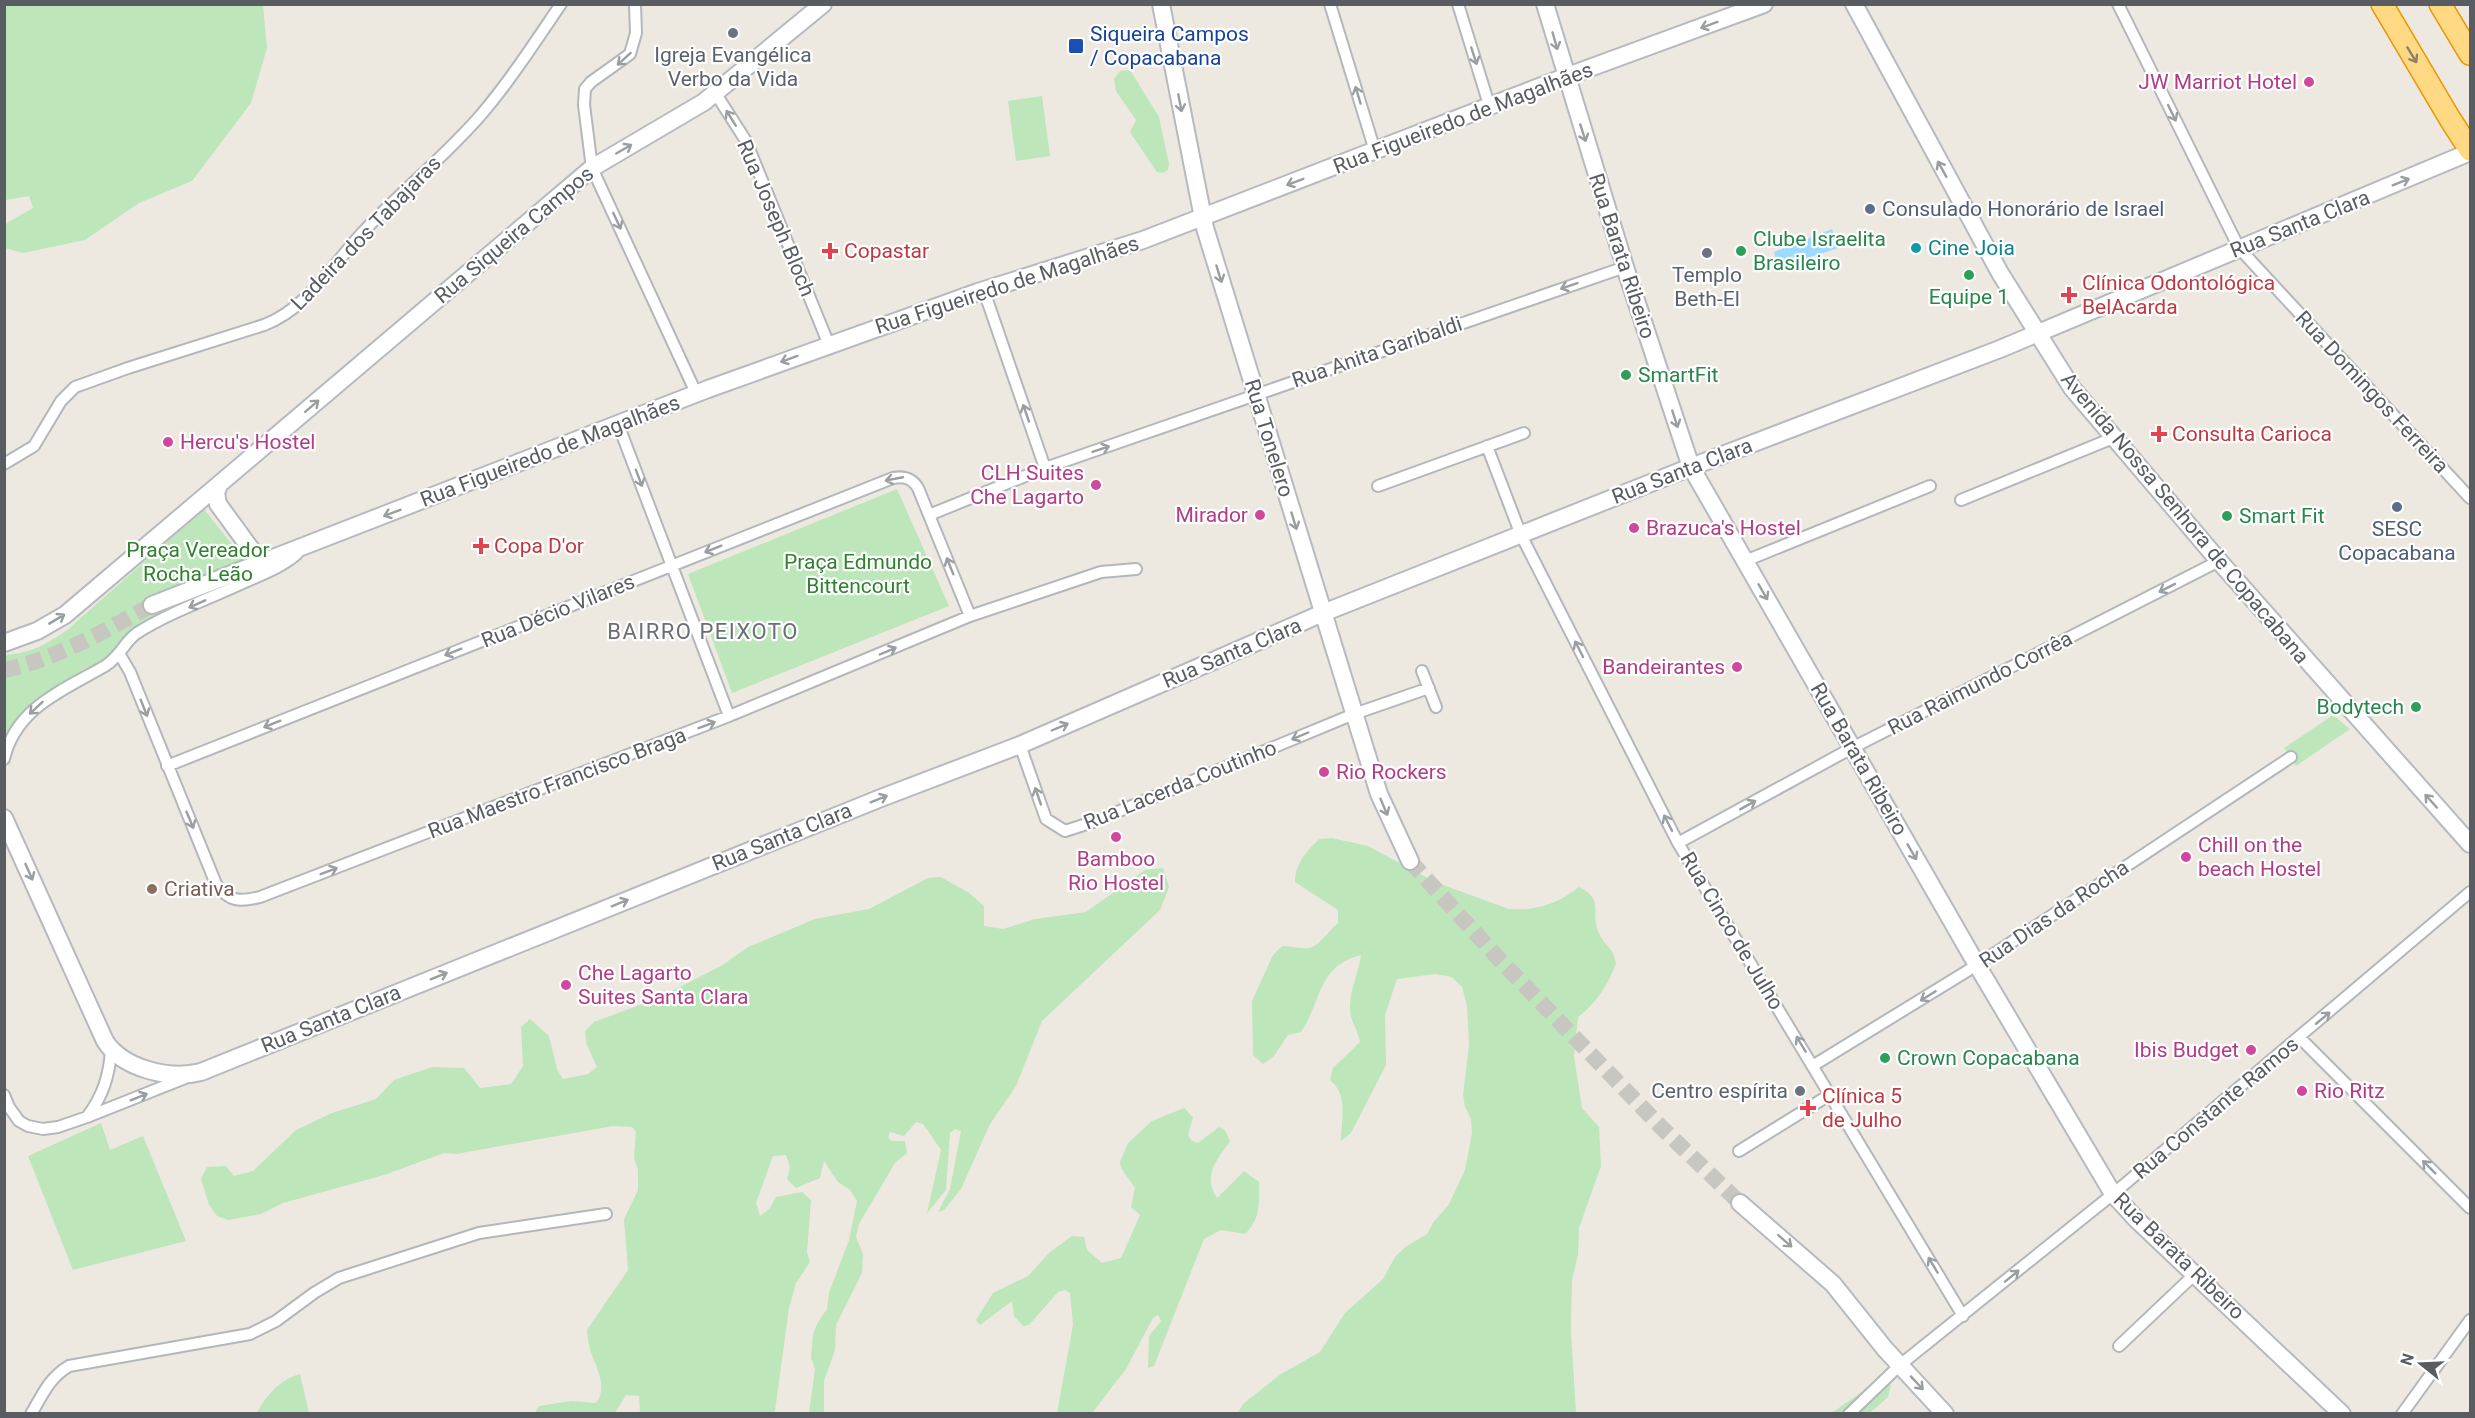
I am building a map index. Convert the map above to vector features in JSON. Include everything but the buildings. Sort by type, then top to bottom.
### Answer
[{"type":"highway","points":[[2382,4],[2470,151]]},
{"type":"highway","points":[[2440,4],[2470,54]]},
{"type":"main road","name":"Rua Siqueira Campos","points":[[219,485],[592,168],[716,94],[823,4]]},
{"type":"main road","name":"Rua Tonelero","points":[[1161,4],[1203,218],[1379,794],[1410,861]]},
{"type":"main road","name":"Rua Barata Ribeiro","points":[[1545,4],[1565,77],[1691,467],[1977,965],[2113,1194],[2137,1220],[2342,1413]]},
{"type":"main road","name":"Rua Figueiredo de Magalhães","points":[[152,604],[304,547],[618,423],[984,291],[1113,251],[1490,108],[1565,77],[1764,4]]},
{"type":"main road","name":"Avenida Nossa Senhora de Copacabana","points":[[1854,4],[1990,256],[2072,388],[2219,561],[2470,844]]},
{"type":"main road","name":"Rua Santa Clara","points":[[190,1075],[870,802],[1020,745],[1323,613],[2037,333],[2470,151]]},
{"type":"main road","points":[[219,485],[216,493],[218,504],[256,556],[257,564]]},
{"type":"main road","points":[[4,644],[37,631],[65,615],[219,485]]},
{"type":"main road","points":[[4,818],[111,1051],[123,1059],[148,1069],[180,1076],[190,1075]]},
{"type":"main road","points":[[1740,1203],[1833,1284],[1900,1365],[1945,1413]]},
{"type":"street","name":"Ladeira dos Tabajaras","points":[[4,464],[34,446],[61,401],[75,387],[264,325],[280,319],[291,311],[312,291],[390,203],[481,115],[561,4]]},
{"type":"street","points":[[635,4],[636,33],[630,54],[591,82],[585,89],[584,105],[592,168],[697,394]]},
{"type":"street","points":[[1330,4],[1375,151]]},
{"type":"street","points":[[1458,4],[1490,108]]},
{"type":"street","name":"Rua Domingos Ferreira","points":[[2118,4],[2239,248],[2470,498]]},
{"type":"street","name":"Rua Joseph Bloch","points":[[716,94],[746,141],[829,345]]},
{"type":"street","name":"Rua Anita Garibaldi","points":[[929,515],[1045,468],[1625,267]]},
{"type":"street","points":[[984,291],[1045,468]]},
{"type":"street","points":[[618,423],[729,716]]},
{"type":"street","points":[[1378,486],[1524,433]]},
{"type":"street","points":[[1961,500],[2113,438]]},
{"type":"street","name":"Rua Cinco de Julho","points":[[1487,446],[1521,535],[1678,843],[1832,1094],[1963,1316]]},
{"type":"street","name":"Rua Décio Vilares","points":[[167,766],[893,478],[907,477],[914,482],[929,515]]},
{"type":"street","points":[[1745,561],[1930,486]]},
{"type":"street","points":[[929,515],[970,616]]},
{"type":"street","points":[[4,759],[15,732],[36,707],[54,693],[107,665],[120,655],[135,634],[278,568],[304,547]]},
{"type":"street","name":"Rua Raimundo Corrêa","points":[[1678,843],[1852,748],[2219,561]]},
{"type":"street","name":"Rua Maestro Francisco Braga","points":[[120,655],[216,884],[224,895],[234,900],[244,901],[260,897],[729,716],[970,616],[1101,572],[1136,569]]},
{"type":"street","points":[[1422,670],[1436,706]]},
{"type":"street","points":[[1354,714],[1429,688]]},
{"type":"street","name":"Rua Lacerda Coutinho","points":[[1020,745],[1046,819],[1065,831],[1093,822],[1354,714]]},
{"type":"street","name":"Rua Dias da Rocha","points":[[1814,1065],[1977,965],[2291,757]]},
{"type":"street","name":"Rua Constante Ramos","points":[[1849,1413],[1900,1365],[2113,1194],[2470,892]]},
{"type":"street","points":[[2300,1038],[2470,1208]]},
{"type":"street","points":[[87,1117],[105,1088],[111,1051]]},
{"type":"street","name":"Rua Santa Clara","points":[[4,1095],[14,1115],[28,1126],[43,1129],[58,1127],[87,1117],[190,1075]]},
{"type":"street","points":[[1739,1151],[1832,1094]]},
{"type":"street","points":[[32,1413],[47,1384],[69,1366],[250,1334],[276,1321],[339,1278],[479,1233],[606,1214]]},
{"type":"street","points":[[2119,1346],[2195,1274]]},
{"type":"street","points":[[2402,1413],[2470,1320]]},
{"type":"green space","points":[[5,4],[263,5],[267,48],[251,103],[192,181],[139,203],[85,240],[23,253],[5,248],[5,224],[33,208],[29,196],[5,200]]},
{"type":"green space","points":[[1130,70],[1159,117],[1169,164],[1168,170],[1163,173],[1157,172],[1130,132],[1136,120],[1116,91],[1114,79],[1120,71]]},
{"type":"green space","points":[[1042,96],[1050,156],[1016,161],[1008,101]]},
{"type":"green space","name":"Praça Edmundo Bittencourt","points":[[897,489],[949,606],[732,693],[688,574]]},
{"type":"green space","name":"Praça Vereador Rocha Leão","points":[[204,509],[256,575],[142,624],[131,631],[104,662],[84,669],[37,702],[5,746],[5,655],[37,647],[67,630]]},
{"type":"green space","points":[[2333,715],[2350,729],[2296,766],[2284,748]]},
{"type":"green space","points":[[1332,838],[1368,846],[1435,882],[1509,909],[1528,909],[1546,905],[1563,898],[1579,887],[1587,892],[1594,901],[1598,931],[1611,949],[1616,964],[1601,993],[1578,1017],[1574,1056],[1582,1108],[1599,1127],[1601,1166],[1579,1228],[1578,1255],[1572,1280],[1571,1332],[1576,1413],[1237,1414],[1244,1403],[1281,1374],[1320,1352],[1345,1313],[1383,1279],[1395,1257],[1405,1247],[1427,1234],[1449,1204],[1465,1170],[1472,1133],[1471,1119],[1465,1107],[1463,1095],[1469,1045],[1467,1006],[1462,987],[1448,976],[1435,974],[1397,979],[1385,1015],[1386,1065],[1351,1133],[1341,1141],[1342,1100],[1336,1086],[1330,1080],[1333,1068],[1360,1042],[1350,1006],[1361,955],[1336,967],[1328,976],[1301,1032],[1288,1035],[1274,1056],[1263,1064],[1253,1055],[1252,1001],[1273,955],[1282,946],[1312,947],[1338,923],[1338,910],[1295,882],[1299,864],[1310,849],[1319,839]]},
{"type":"green space","points":[[1163,868],[1169,887],[1160,910],[1042,1021],[1016,1086],[990,1124],[961,1189],[944,1210],[938,1212],[950,1189],[961,1131],[955,1129],[950,1133],[946,1190],[927,1213],[941,1150],[923,1124],[916,1122],[904,1136],[890,1132],[888,1138],[892,1141],[905,1141],[907,1153],[895,1163],[859,1224],[856,1237],[863,1254],[862,1273],[836,1325],[835,1350],[824,1381],[824,1413],[809,1413],[815,1369],[811,1358],[813,1334],[827,1309],[829,1293],[849,1240],[857,1201],[850,1190],[838,1182],[824,1161],[820,1178],[796,1188],[787,1179],[790,1167],[786,1155],[773,1156],[756,1203],[760,1216],[770,1208],[776,1197],[802,1192],[811,1200],[807,1252],[810,1262],[796,1283],[789,1308],[775,1411],[772,1413],[640,1413],[639,1396],[626,1395],[615,1413],[535,1413],[539,1406],[571,1401],[596,1403],[600,1396],[601,1383],[589,1347],[587,1330],[628,1270],[624,1219],[638,1190],[638,1170],[634,1158],[636,1132],[632,1127],[613,1126],[456,1154],[444,1153],[384,1175],[283,1203],[261,1214],[228,1220],[217,1216],[209,1205],[201,1179],[207,1167],[226,1166],[234,1176],[253,1171],[296,1130],[332,1113],[376,1099],[394,1080],[432,1067],[464,1068],[480,1088],[511,1084],[523,1066],[521,1027],[530,1019],[549,1036],[557,1069],[563,1079],[588,1074],[597,1067],[586,1043],[585,1031],[594,1022],[658,998],[721,966],[748,947],[815,919],[869,909],[928,878],[941,877],[969,893],[984,906],[984,926],[1003,929],[1035,919],[1086,912],[1145,870]]},
{"type":"green space","points":[[1184,1108],[1193,1117],[1188,1135],[1192,1141],[1198,1143],[1219,1127],[1225,1130],[1230,1141],[1216,1162],[1211,1175],[1213,1190],[1217,1198],[1244,1171],[1259,1182],[1259,1204],[1254,1222],[1245,1234],[1221,1230],[1204,1239],[1154,1366],[1148,1368],[1149,1336],[1161,1321],[1158,1315],[1153,1318],[1126,1369],[1092,1413],[1057,1413],[1073,1325],[1070,1293],[1065,1290],[1058,1292],[1029,1325],[1023,1326],[1014,1316],[1012,1301],[980,1325],[976,1320],[993,1293],[1028,1276],[1050,1252],[1072,1236],[1084,1237],[1087,1250],[1102,1263],[1121,1258],[1140,1215],[1131,1207],[1135,1188],[1121,1168],[1120,1162],[1128,1143],[1152,1121]]},
{"type":"green space","points":[[101,1123],[110,1150],[143,1136],[186,1241],[73,1270],[28,1156]]},
{"type":"green space","points":[[300,1374],[309,1413],[257,1413],[274,1389]]},
{"type":"green space","points":[[1878,1385],[1891,1385],[1888,1397],[1870,1413],[1830,1414],[1866,1389]]},
{"type":"water","points":[[1832,229],[1838,248],[1778,268],[1774,252]]},
{"type":"tunnel","points":[[4,670],[62,651],[152,605]]},
{"type":"tunnel","points":[[1410,861],[1499,959],[1662,1128],[1740,1203]]},
{"type":"place","name":"Igreja Evangélica Verbo da Vida","points":[[733,33]]},
{"type":"place","name":"Siqueira Campos / Copacabana","points":[[1076,46]]},
{"type":"place","name":"JW Marriot Hotel","points":[[2309,82]]},
{"type":"place","name":"Consulado Honorário de Israel","points":[[1870,209]]},
{"type":"place","name":"Cine Joia","points":[[1916,248]]},
{"type":"place","name":"Copastar","points":[[830,251]]},
{"type":"place","name":"Clube Israelita Brasileiro","points":[[1741,251]]},
{"type":"place","name":"Templo Beth-El","points":[[1707,253]]},
{"type":"place","name":"Equipe 1","points":[[1969,275]]},
{"type":"place","name":"Clínica Odontológica BelAcarda","points":[[2069,295]]},
{"type":"place","name":"SmartFit","points":[[1626,375]]},
{"type":"place","name":"Consulta Carioca","points":[[2159,434]]},
{"type":"place","name":"Hercu's Hostel","points":[[168,442]]},
{"type":"place","name":"CLH Suites Che Lagarto","points":[[1096,485]]},
{"type":"place","name":"SESC Copacabana","points":[[2397,507]]},
{"type":"place","name":"Mirador","points":[[1260,515]]},
{"type":"place","name":"Smart Fit","points":[[2227,516]]},
{"type":"place","name":"Brazuca's Hostel","points":[[1634,528]]},
{"type":"place","name":"Copa D'or","points":[[481,546]]},
{"type":"place","name":"Bandeirantes","points":[[1737,667]]},
{"type":"place","name":"Bodytech","points":[[2416,707]]},
{"type":"place","name":"Rio Rockers","points":[[1324,772]]},
{"type":"place","name":"Bamboo Rio Hostel","points":[[1116,837]]},
{"type":"place","name":"Chill on the beach Hostel","points":[[2186,857]]},
{"type":"place","name":"Criativa","points":[[152,889]]},
{"type":"place","name":"Che Lagarto Suites Santa Clara","points":[[566,985]]},
{"type":"place","name":"Ibis Budget","points":[[2251,1050]]},
{"type":"place","name":"Crown Copacabana","points":[[1885,1058]]},
{"type":"place","name":"Centro espírita","points":[[1800,1091]]},
{"type":"place","name":"Rio Ritz","points":[[2302,1091]]},
{"type":"place","name":"Clínica 5 de Julho","points":[[1808,1108]]},
{"type":"district","name":"BAIRRO PEIXOTO","points":[[703,631]]}]
